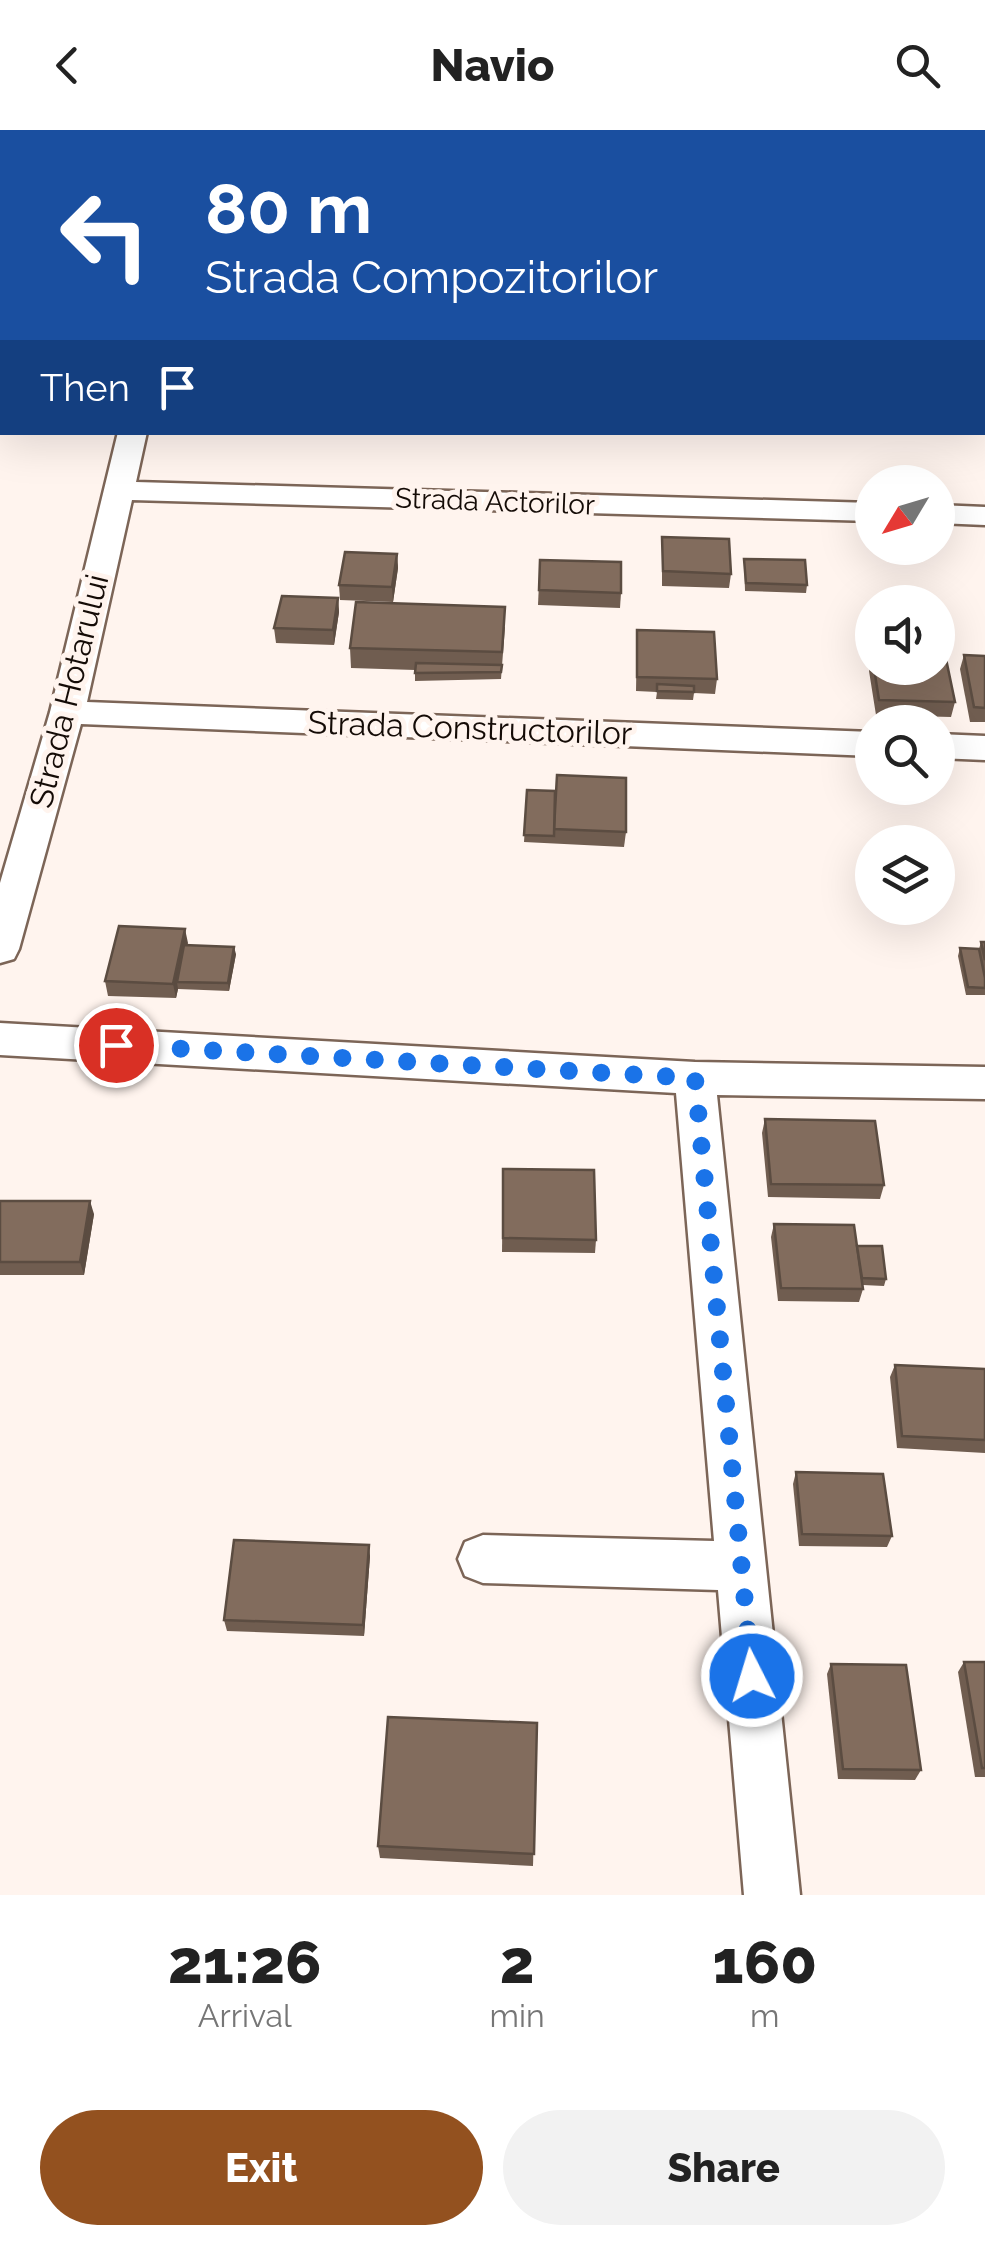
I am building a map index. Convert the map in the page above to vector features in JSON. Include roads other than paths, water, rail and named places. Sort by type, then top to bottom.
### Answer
[{"type":"street","name":"Strada Hotarului","points":[[0,949],[67,712],[132,435]]},
{"type":"street","name":"Strada Actorilor","points":[[118,490],[855,512]]},
{"type":"street","points":[[955,515],[985,516]]},
{"type":"street","name":"Strada Constructorilor","points":[[67,712],[855,743]]},
{"type":"street","points":[[955,747],[985,748]]},
{"type":"street","points":[[0,1039],[695,1078],[985,1084]]},
{"type":"street","points":[[695,1078],[772,1895]]},
{"type":"street","points":[[483,1559],[741,1566]]}]
